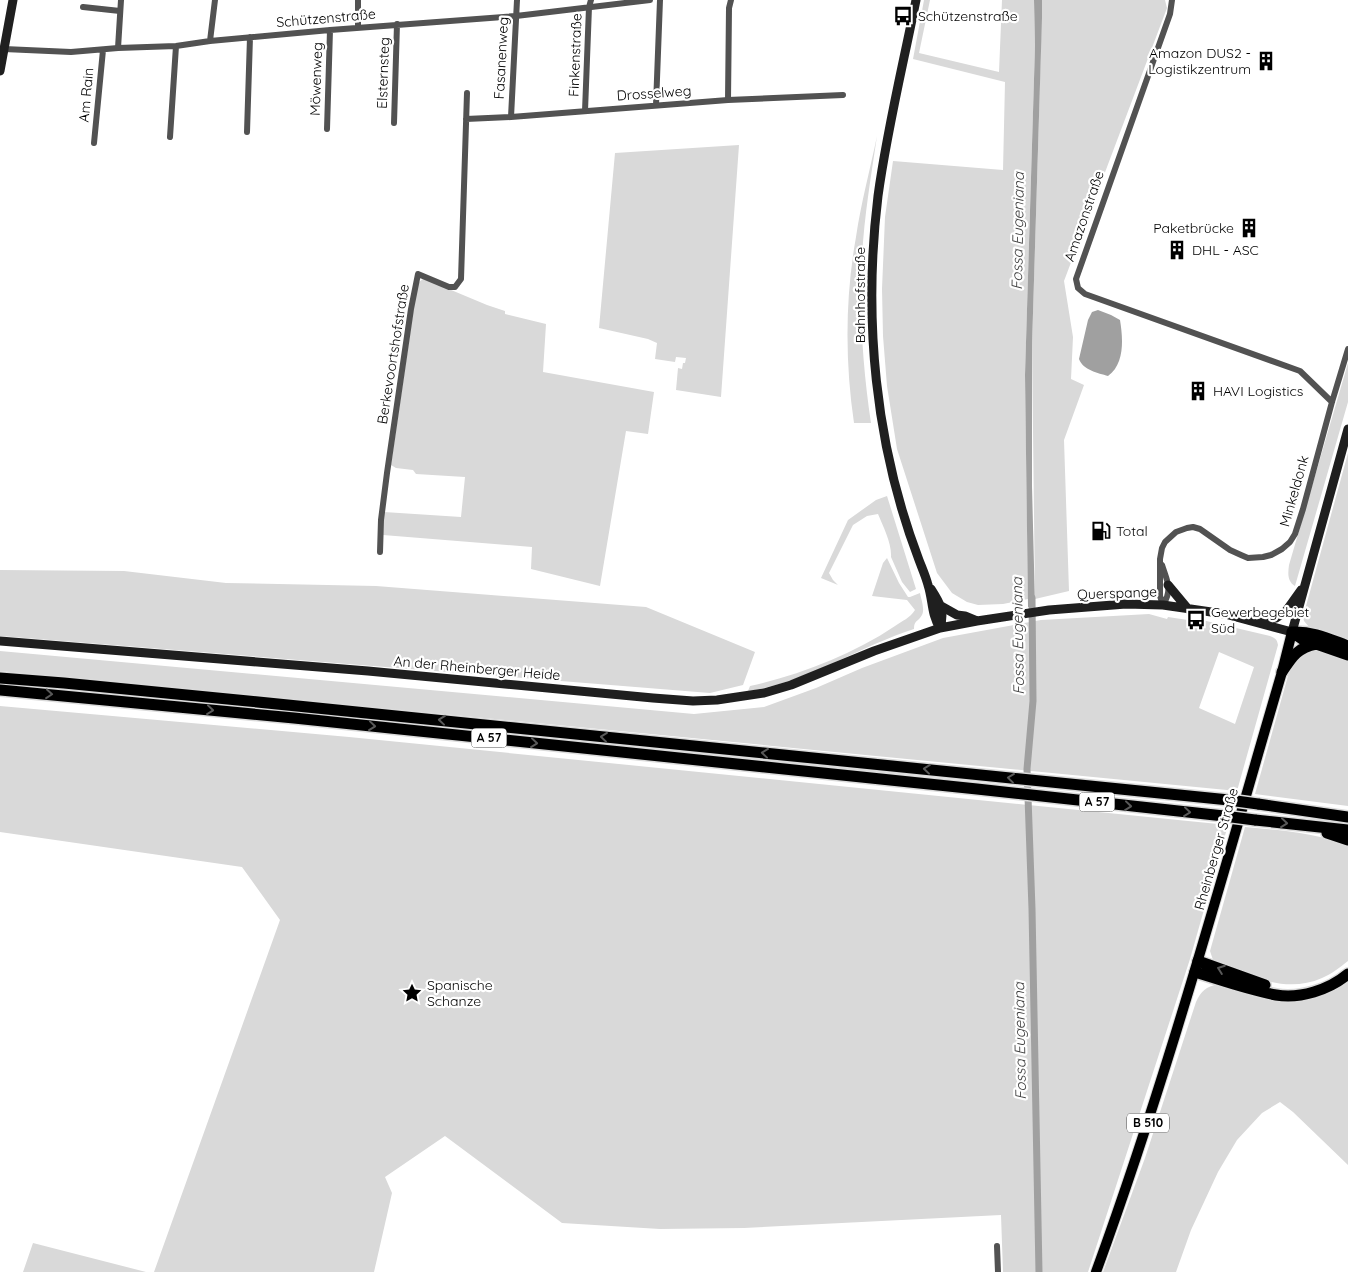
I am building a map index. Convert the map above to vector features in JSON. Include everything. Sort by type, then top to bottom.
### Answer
[{"type":"highway","points":[[1292,632],[1302,639],[1348,655]]},
{"type":"highway","points":[[1292,632],[1315,634],[1348,646]]},
{"type":"highway","points":[[1282,672],[1293,655],[1299,650],[1316,644]]},
{"type":"highway","name":"A 57","points":[[0,678],[64,682],[1229,800],[1348,817]]},
{"type":"highway","name":"A 57","points":[[0,690],[285,717],[977,789],[1348,830]]},
{"type":"highway","points":[[1294,809],[1311,805],[1348,810]]},
{"type":"highway","points":[[1312,826],[1321,832],[1348,840]]},
{"type":"highway","points":[[1198,961],[1285,990],[1314,986],[1348,966]]},
{"type":"highway","points":[[1195,972],[1268,993],[1289,996],[1313,993],[1332,985],[1348,974]]},
{"type":"main road","name":"Rheinberger Straße","points":[[1096,1272],[1155,1102],[1195,972],[1292,632]]},
{"type":"street","points":[[0,71],[13,0]]},
{"type":"street","points":[[118,48],[121,0]]},
{"type":"street","points":[[210,41],[215,0]]},
{"type":"street","points":[[358,0],[358,28]]},
{"type":"street","name":"Fasanenweg","points":[[511,117],[518,0]]},
{"type":"street","name":"Schützenstraße","points":[[4,49],[71,52],[176,46],[250,37],[516,16],[590,3],[650,0]]},
{"type":"street","points":[[656,105],[660,0]]},
{"type":"street","points":[[728,100],[729,8],[731,0]]},
{"type":"street","name":"Bahnhofstraße","points":[[916,0],[878,196],[873,261],[872,318],[878,398],[888,455],[905,519],[929,586],[933,613],[940,628]]},
{"type":"street","name":"Amazonstraße","points":[[1172,0],[1170,14],[1076,279],[1078,288],[1085,294],[1300,371],[1332,402]]},
{"type":"street","name":"Finkenstraße","points":[[585,111],[590,3]]},
{"type":"street","points":[[83,7],[120,11]]},
{"type":"street","name":"Elsternsteg","points":[[394,123],[398,24]]},
{"type":"street","name":"Möwenweg","points":[[327,129],[330,30]]},
{"type":"street","points":[[247,132],[250,37]]},
{"type":"street","points":[[170,136],[176,46]]},
{"type":"street","name":"Am Rain","points":[[94,143],[103,50]]},
{"type":"street","name":"Berkevoortshofstraße","points":[[380,552],[386,473],[418,274],[449,287],[455,286],[461,279],[467,93]]},
{"type":"street","name":"Drosselweg","points":[[466,119],[728,100],[843,95]]},
{"type":"street","name":"Minkeldonk","points":[[1163,605],[1160,596],[1160,559],[1165,542],[1176,532],[1193,527],[1230,550],[1248,558],[1263,558],[1271,555],[1290,542],[1295,534],[1348,349]]},
{"type":"street","name":"Rheinberger Straße","points":[[1292,632],[1348,429]]},
{"type":"street","points":[[1160,559],[1168,585],[1169,596],[1163,605]]},
{"type":"street","points":[[1255,622],[1276,618],[1286,611],[1305,584]]},
{"type":"street","points":[[1168,585],[1188,609]]},
{"type":"street","name":"Bahnhofstraße","points":[[929,586],[941,606]]},
{"type":"street","name":"Querspange","points":[[940,628],[1049,610],[1126,604],[1163,605],[1225,614],[1292,632]]},
{"type":"street","points":[[941,606],[957,616],[965,616],[977,621]]},
{"type":"street","points":[[940,628],[943,618],[941,606]]},
{"type":"street","name":"An der Rheinberger Heide","points":[[0,641],[368,671],[693,701],[717,700],[764,693],[791,686],[874,651],[940,628]]},
{"type":"street","points":[[997,1246],[998,1272]]},
{"type":"shaded area","points":[[924,0],[930,0],[919,53],[999,72],[1002,0],[1034,0],[1035,46],[1025,375],[1028,599],[1003,604],[978,605],[967,602],[952,593],[937,573],[897,449],[887,386],[882,289],[885,217],[893,161],[1003,170],[1005,82],[913,59]]},
{"type":"shaded area","points":[[1034,0],[1042,0],[1042,18],[1032,346],[1032,486],[1035,606],[1028,607],[1025,375],[1035,46]]},
{"type":"shaded area","points":[[1042,0],[1165,0],[1167,8],[1064,281],[1073,337],[1071,379],[1084,385],[1064,440],[1069,591],[1035,599],[1032,346]]},
{"type":"shaded area","points":[[877,136],[864,227],[861,279],[862,341],[871,423],[854,423],[849,377],[848,307],[852,260],[858,224]]},
{"type":"shaded area","points":[[739,145],[721,397],[676,390],[678,368],[682,369],[686,358],[676,357],[675,362],[655,359],[657,343],[648,339],[599,328],[615,153]]},
{"type":"shaded area","points":[[423,279],[505,311],[505,314],[546,324],[543,372],[654,392],[648,434],[626,431],[600,586],[531,569],[532,547],[383,535],[384,512],[461,517],[465,477],[416,474],[413,470],[396,468],[391,465],[416,292],[419,282]]},
{"type":"shaded area","points":[[1098,310],[1120,320],[1122,350],[1114,371],[1108,376],[1087,368],[1079,359],[1088,320],[1092,312]]},
{"type":"shaded area","points":[[1348,363],[1348,402],[1295,586],[1289,579],[1289,565]]},
{"type":"shaded area","points":[[1348,453],[1348,642],[1309,627],[1303,617]]},
{"type":"shaded area","points":[[887,496],[916,589],[910,592],[902,582],[891,557],[889,541],[878,514],[867,516],[853,525],[829,573],[838,585],[821,578],[848,520],[876,500]]},
{"type":"shaded area","points":[[887,558],[908,597],[920,593],[923,613],[915,622],[914,629],[893,636],[791,680],[748,691],[750,686],[806,670],[843,655],[911,615],[915,610],[907,600],[872,596],[883,563]]},
{"type":"shaded area","points":[[0,570],[124,571],[226,583],[376,586],[646,607],[755,652],[743,685],[710,693],[0,636]]},
{"type":"shaded area","points":[[1149,614],[1167,619],[1168,617],[1201,622],[1202,620],[1276,639],[1278,645],[1237,791],[0,671],[0,651],[694,714],[764,707],[943,638],[1041,620]],"holes":[[[1219,652],[1254,667],[1235,724],[1199,708]]]},
{"type":"shaded area","points":[[1311,648],[1348,659],[1348,806],[1255,794],[1289,672],[1294,659]]},
{"type":"shaded area","points":[[0,706],[349,737],[1228,825],[1190,959],[1088,1272],[1003,1272],[1001,1215],[744,1228],[660,1229],[562,1223],[445,1136],[385,1177],[392,1193],[374,1272],[154,1272],[280,920],[242,867],[0,832]]},
{"type":"shaded area","points":[[1245,827],[1310,835],[1348,845],[1348,961],[1322,978],[1309,982],[1282,984],[1255,978],[1213,960],[1210,951]]},
{"type":"shaded area","points":[[1348,979],[1348,1165],[1280,1102],[1262,1113],[1237,1140],[1218,1172],[1191,1230],[1176,1272],[1103,1272],[1145,1158],[1196,1002],[1202,992],[1218,984],[1275,998]]},
{"type":"shaded area","points":[[33,1243],[146,1272],[23,1272]]},
{"type":"waterway","name":"Fossa Eugeniana","points":[[1032,598],[1033,701],[1027,769],[1032,909],[1039,1272]]},
{"type":"place","name":"Schützenstraße","points":[[903,16]]},
{"type":"place","name":"Amazon DUS2 - Logistikzentrum","points":[[1266,61]]},
{"type":"place","name":"Paketbrücke","points":[[1249,228]]},
{"type":"place","name":"DHL - ASC","points":[[1177,250]]},
{"type":"place","name":"HAVI Logistics","points":[[1198,391]]},
{"type":"place","name":"Total","points":[[1101,531]]},
{"type":"place","name":"Gewerbegebiet Süd","points":[[1196,620]]},
{"type":"place","name":"Spanische Schanze","points":[[412,993]]}]
